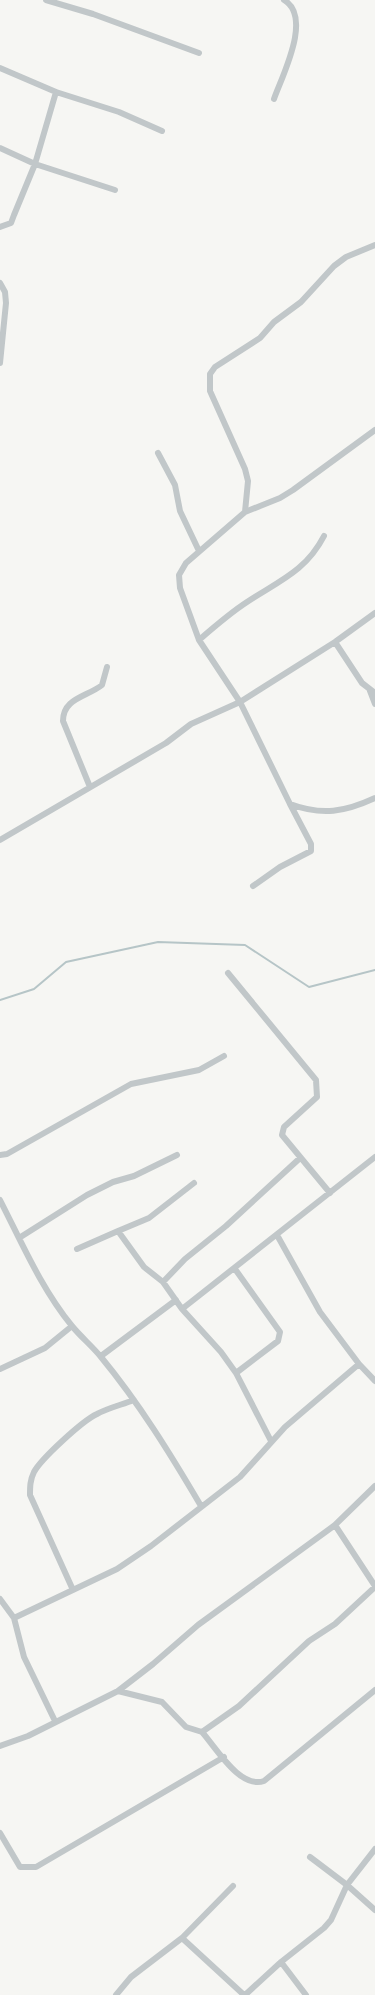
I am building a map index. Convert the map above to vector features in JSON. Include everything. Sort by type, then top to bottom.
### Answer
[{"type":"street","points":[[46,0],[93,14],[199,53]]},
{"type":"street","points":[[274,99],[296,34],[295,16],[292,8],[284,0]]},
{"type":"street","points":[[0,68],[56,92],[92,102],[162,131]]},
{"type":"street","points":[[0,227],[10,223],[35,164],[56,92]]},
{"type":"street","points":[[0,148],[35,164],[115,190]]},
{"type":"street","points":[[245,512],[248,481],[245,469],[210,391],[210,374],[223,361],[245,350],[260,338],[274,322],[301,302],[334,266],[346,257],[375,245]]},
{"type":"street","points":[[0,283],[5,292],[6,303],[0,363]]},
{"type":"street","points":[[253,886],[280,867],[312,851],[311,844],[240,702],[199,640],[179,580],[181,569],[245,512],[280,498],[293,490],[375,430]]},
{"type":"street","points":[[158,453],[175,485],[180,511],[199,551]]},
{"type":"street","points":[[199,640],[246,603],[298,571],[315,553],[324,536]]},
{"type":"street","points":[[0,840],[166,743],[191,724],[240,702],[335,642],[375,612]]},
{"type":"street","points":[[335,642],[353,672],[372,692],[375,704]]},
{"type":"street","points":[[90,787],[63,721],[63,716],[71,702],[102,685],[107,667]]},
{"type":"street","points":[[290,804],[312,810],[342,811],[375,798]]},
{"type":"street","points":[[228,972],[316,1080],[317,1097],[282,1130],[282,1135],[299,1159],[330,1193]]},
{"type":"street","points":[[0,1155],[7,1154],[131,1084],[199,1070],[224,1056]]},
{"type":"street","points":[[19,1238],[87,1195],[113,1182],[134,1176],[177,1155]]},
{"type":"street","points":[[182,1309],[375,1157]]},
{"type":"street","points":[[163,1282],[185,1259],[226,1226],[299,1159]]},
{"type":"street","points":[[77,1249],[149,1218],[194,1183]]},
{"type":"street","points":[[0,1200],[30,1263],[72,1326],[101,1356],[134,1400],[174,1460],[201,1506]]},
{"type":"street","points":[[118,1231],[144,1267],[163,1282],[182,1309],[221,1352],[236,1373],[271,1441]]},
{"type":"street","points":[[277,1235],[320,1312],[359,1364],[375,1381]]},
{"type":"street","points":[[235,1269],[280,1332],[278,1341],[236,1373]]},
{"type":"street","points":[[101,1356],[176,1300]]},
{"type":"street","points":[[0,1369],[45,1348],[72,1326]]},
{"type":"street","points":[[14,1618],[116,1570],[151,1546],[240,1477],[271,1441],[322,1394],[359,1364]]},
{"type":"street","points":[[73,1590],[30,1496],[30,1482],[34,1471],[85,1420],[98,1413],[134,1400]]},
{"type":"street","points":[[0,1746],[28,1736],[118,1690],[153,1664],[198,1625],[335,1525],[375,1486]]},
{"type":"street","points":[[202,1732],[239,1706],[309,1642],[335,1624],[375,1586],[335,1525]]},
{"type":"street","points":[[0,1599],[14,1618],[24,1657],[55,1721]]},
{"type":"street","points":[[118,1690],[162,1702],[186,1727],[202,1732],[242,1778],[253,1783],[264,1780],[375,1690]]},
{"type":"street","points":[[1,1836],[20,1867],[23,1869],[36,1867],[224,1757]]},
{"type":"street","points":[[182,1938],[245,1995],[281,1962],[324,1928],[331,1920],[347,1885],[375,1849]]},
{"type":"street","points":[[310,1857],[347,1885],[375,1910]]},
{"type":"street","points":[[116,1995],[131,1977],[182,1938],[233,1886]]},
{"type":"street","points":[[281,1962],[306,1995]]},
{"type":"waterway","points":[[0,1000],[34,989],[66,962],[158,942],[245,945],[309,987],[375,970]]}]
